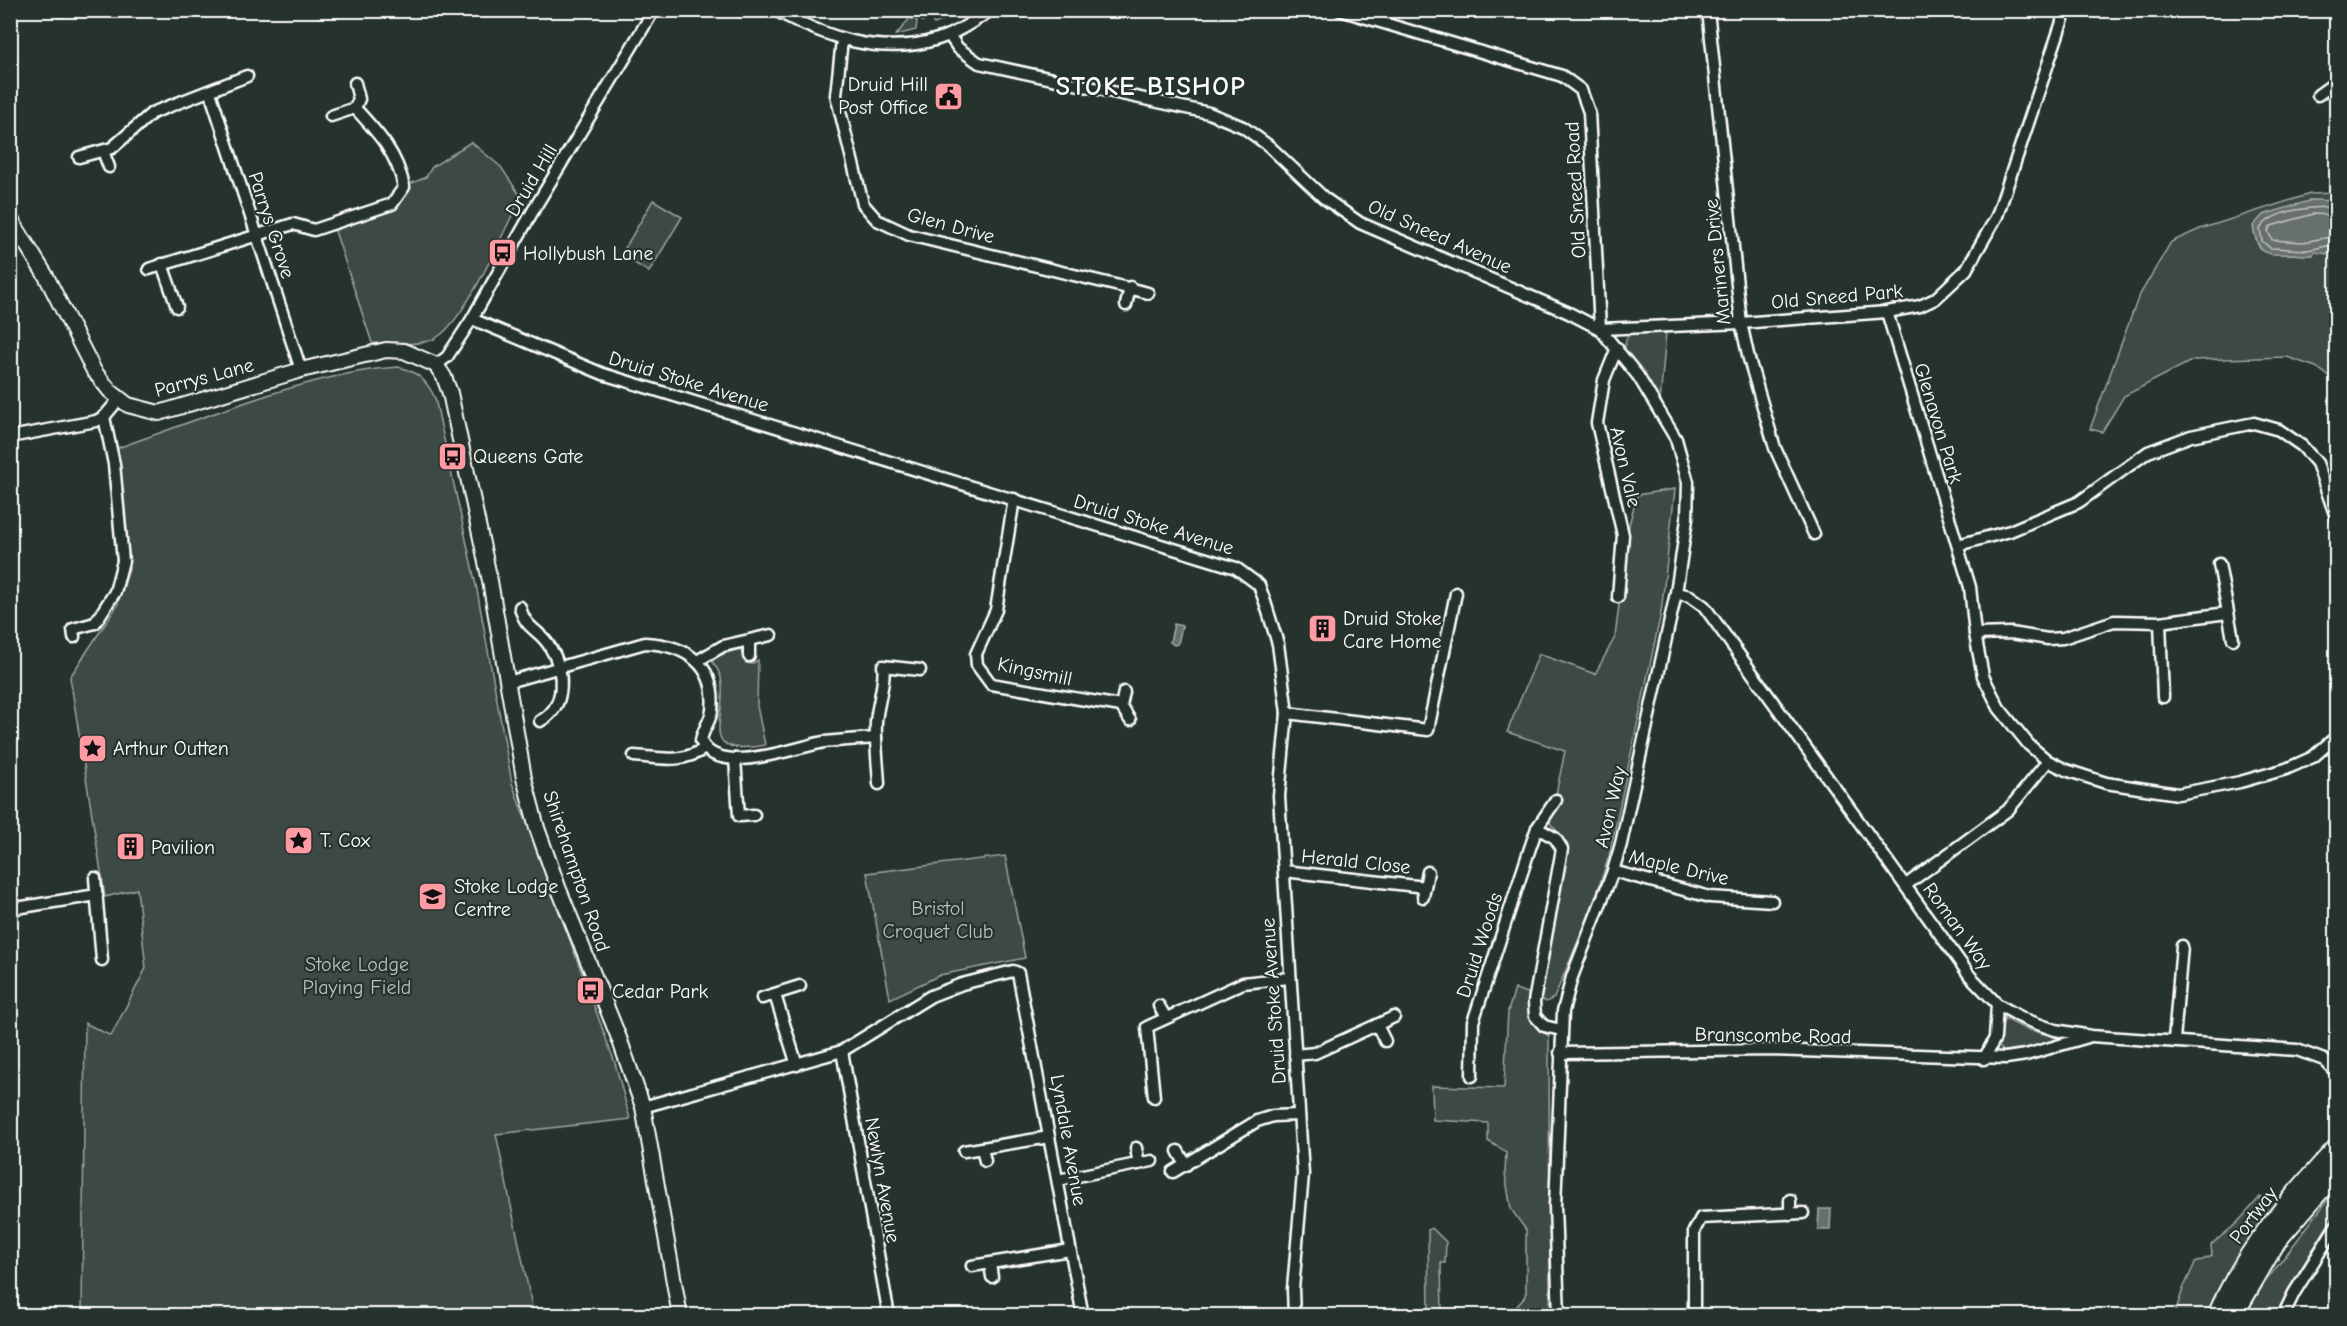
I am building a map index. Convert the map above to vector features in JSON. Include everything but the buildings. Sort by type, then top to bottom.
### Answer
[{"type":"highway","name":"Portway","points":[[2217,1316],[2236,1277],[2266,1233],[2312,1175],[2337,1149]]},
{"type":"highway","name":"Portway","points":[[2233,1316],[2277,1240],[2337,1172]]},
{"type":"main road","name":"Parrys Lane","points":[[10,218],[46,276],[94,371],[119,399],[144,411],[159,412],[301,370],[386,350],[404,351],[436,365]]},
{"type":"main road","name":"Shirehampton Road","points":[[436,365],[450,393],[508,682],[524,778],[537,828],[558,887],[620,1038],[643,1107],[680,1316]]},
{"type":"street","name":"Druid Hill","points":[[436,365],[447,357],[472,319],[534,209],[654,10]]},
{"type":"street","points":[[774,10],[817,32],[842,40],[899,46],[949,35],[991,10]]},
{"type":"street","name":"Old Sneed Road","points":[[1340,10],[1562,76],[1581,90],[1589,112],[1600,329]]},
{"type":"street","name":"Mariners Drive","points":[[1708,10],[1742,323],[1749,359],[1775,448],[1814,534]]},
{"type":"street","name":"Old Sneed Park","points":[[1600,329],[1742,323],[1887,312],[1920,306],[1935,299],[1966,270],[1997,216],[2066,10]]},
{"type":"street","name":"Old Sneed Avenue","points":[[949,35],[964,53],[979,63],[1209,113],[1242,128],[1269,146],[1324,198],[1360,223],[1569,313],[1600,329]]},
{"type":"street","name":"Glen Drive","points":[[842,40],[836,95],[863,204],[878,220],[909,235],[1148,293]]},
{"type":"street","points":[[79,157],[112,148],[152,113],[247,76]]},
{"type":"street","points":[[2318,95],[2337,82]]},
{"type":"street","points":[[355,83],[358,99],[355,108]]},
{"type":"street","name":"Parrys Grove","points":[[210,92],[301,370]]},
{"type":"street","points":[[331,116],[355,108]]},
{"type":"street","points":[[149,268],[293,224],[314,230],[392,204],[404,187],[401,173],[388,144],[355,108]]},
{"type":"street","points":[[103,151],[109,167]]},
{"type":"street","points":[[162,264],[177,307]]},
{"type":"street","points":[[1126,305],[1130,287]]},
{"type":"street","name":"Glenavon Park","points":[[1887,312],[1974,604],[1975,634],[1983,676],[1999,708],[2029,745],[2048,761],[2106,783],[2178,794],[2240,782],[2286,769],[2313,757],[2337,737]]},
{"type":"street","name":"Druid Stoke Avenue","points":[[472,319],[603,374],[1236,568],[1259,585],[1278,644],[1287,713],[1279,796],[1303,1174],[1293,1288],[1294,1316]]},
{"type":"street","name":"Avon Way","points":[[1558,1315],[1555,1206],[1561,1030],[1572,977],[1613,871],[1676,593],[1689,495],[1686,468],[1676,439],[1663,415],[1617,348],[1600,329]]},
{"type":"street","name":"Avon Vale","points":[[1617,348],[1604,380],[1597,423],[1623,535],[1618,597]]},
{"type":"street","points":[[10,436],[88,423],[104,417],[119,399]]},
{"type":"street","points":[[74,637],[73,629],[95,623],[115,592],[123,561],[114,464],[104,417]]},
{"type":"street","points":[[1958,545],[2010,531],[2079,502],[2148,452],[2191,436],[2254,423],[2279,430],[2302,446],[2316,463],[2337,517]]},
{"type":"street","name":"Kingsmill","points":[[1014,499],[996,610],[976,654],[977,665],[982,676],[991,684],[1121,705]]},
{"type":"street","points":[[2219,564],[2233,639]]},
{"type":"street","points":[[1287,713],[1428,730],[1456,593]]},
{"type":"street","name":"Roman Way","points":[[1676,593],[1690,596],[1704,606],[1970,976],[1997,1004],[2024,1019],[2055,1030],[2091,1036],[2297,1050],[2324,1060],[2337,1072]]},
{"type":"street","points":[[520,607],[523,621],[543,637],[552,649],[561,682],[561,696],[555,709],[540,721]]},
{"type":"street","points":[[1975,634],[2011,633],[2048,639],[2063,638],[2114,621],[2160,622],[2227,613]]},
{"type":"street","points":[[2160,622],[2163,696]]},
{"type":"street","points":[[697,662],[723,646],[771,636]]},
{"type":"street","points":[[749,641],[750,656]]},
{"type":"street","points":[[508,682],[645,644],[666,644],[682,651],[697,662],[712,683],[712,710],[701,737],[705,748],[716,754],[735,759],[761,757],[825,742],[876,738]]},
{"type":"street","points":[[879,784],[876,738],[880,686],[885,674],[883,666],[920,670]]},
{"type":"street","points":[[1124,692],[1121,705],[1130,720]]},
{"type":"street","points":[[633,756],[683,759],[691,758],[705,748]]},
{"type":"street","points":[[735,759],[739,816],[754,815]]},
{"type":"street","points":[[1906,885],[2008,810],[2048,761]]},
{"type":"street","name":"Druid Woods","points":[[1472,1076],[1473,1022],[1538,828],[1556,800]]},
{"type":"street","points":[[1538,828],[1555,838],[1562,849],[1534,1002],[1534,1016],[1544,1026],[1561,1030]]},
{"type":"street","name":"Herald Close","points":[[1284,871],[1424,892],[1428,872]]},
{"type":"street","name":"Maple Drive","points":[[1613,871],[1710,897],[1772,901]]},
{"type":"street","points":[[95,878],[102,960]]},
{"type":"street","points":[[10,909],[97,895]]},
{"type":"street","points":[[2174,1040],[2182,946]]},
{"type":"street","name":"Lyndale Avenue","points":[[842,1052],[931,996],[962,984],[1013,971],[1018,973],[1083,1316]]},
{"type":"street","points":[[1154,1097],[1148,1028],[1243,983],[1289,978]]},
{"type":"street","points":[[762,998],[800,986]]},
{"type":"street","points":[[775,994],[797,1065]]},
{"type":"street","points":[[1984,1059],[1995,1038],[1997,1004]]},
{"type":"street","points":[[1159,1006],[1166,1018]]},
{"type":"street","points":[[1295,1055],[1316,1053],[1394,1017]]},
{"type":"street","points":[[1377,1025],[1385,1041]]},
{"type":"street","name":"Branscombe Road","points":[[1560,1053],[1770,1050],[1984,1059],[2026,1055],[2091,1036]]},
{"type":"street","points":[[643,1107],[842,1052]]},
{"type":"street","name":"Newlyn Avenue","points":[[842,1052],[889,1316]]},
{"type":"street","points":[[1173,1172],[1257,1121],[1273,1116],[1298,1115]]},
{"type":"street","points":[[964,1150],[1049,1137]]},
{"type":"street","points":[[982,1148],[985,1161]]},
{"type":"street","points":[[1136,1148],[1139,1164]]},
{"type":"street","points":[[1178,1151],[1186,1165]]},
{"type":"street","points":[[1058,1180],[1152,1161]]},
{"type":"street","points":[[1790,1200],[1790,1214]]},
{"type":"street","points":[[1694,1316],[1694,1231],[1698,1221],[1706,1216],[1803,1213]]},
{"type":"street","points":[[2283,1316],[2294,1293],[2337,1226]]},
{"type":"street","points":[[972,1266],[1070,1250]]},
{"type":"street","points":[[990,1264],[992,1277]]},
{"type":"green space","points":[[919,11],[946,11],[948,18],[934,24],[930,18],[922,21]]},
{"type":"green space","points":[[910,18],[917,20],[916,30],[896,35]]},
{"type":"green space","points":[[471,142],[501,167],[521,197],[494,253],[470,298],[444,332],[432,340],[418,343],[372,343],[334,228],[400,204],[410,184],[426,177],[432,167]]},
{"type":"green space","points":[[2336,193],[2336,381],[2316,367],[2287,357],[2193,360],[2124,396],[2102,432],[2090,429],[2138,298],[2171,242],[2200,229],[2310,194]]},
{"type":"green space","points":[[653,200],[682,217],[649,272],[621,255]]},
{"type":"green space","points":[[1666,332],[1660,402],[1625,350],[1626,339],[1630,334]]},
{"type":"green space","name":"Stoke Lodge Playing Field","points":[[399,367],[421,378],[435,398],[477,590],[512,783],[615,1063],[630,1119],[496,1134],[533,1311],[436,1316],[82,1315],[85,1023],[111,1036],[146,968],[137,889],[105,897],[70,677],[117,606],[129,570],[117,448],[294,387],[365,371]]},
{"type":"green space","points":[[1675,489],[1661,613],[1609,856],[1592,908],[1554,998],[1546,1002],[1539,998],[1566,842],[1550,823],[1565,751],[1507,732],[1539,654],[1595,674],[1615,637],[1629,525],[1637,495]]},
{"type":"green space","points":[[740,649],[746,663],[752,664],[758,660],[757,706],[765,745],[743,748],[729,746],[721,739],[719,730],[721,678],[712,661],[720,655]]},
{"type":"green space","name":"Bristol Croquet Club","points":[[1005,856],[1025,958],[940,975],[890,999],[867,873]]},
{"type":"green space","points":[[1515,989],[1528,993],[1531,1018],[1538,1028],[1549,1036],[1550,1306],[1547,1315],[1525,1315],[1517,1306],[1526,1296],[1526,1230],[1511,1209],[1505,1174],[1506,1152],[1488,1141],[1488,1123],[1433,1120],[1432,1086],[1504,1088],[1508,1011]]},
{"type":"green space","points":[[2004,1018],[2023,1028],[2061,1039],[2034,1047],[2003,1051],[1997,1044]]},
{"type":"green space","points":[[2336,1189],[2336,1212],[2288,1290],[2276,1315],[2245,1315],[2263,1285]]},
{"type":"green space","points":[[2271,1196],[2279,1201],[2213,1315],[2174,1316],[2195,1263],[2212,1256],[2211,1245],[2237,1223],[2260,1197]]},
{"type":"green space","points":[[1432,1228],[1446,1242],[1445,1263],[1441,1263],[1442,1315],[1429,1315],[1428,1230]]},
{"type":"water","points":[[2312,200],[2336,201],[2336,250],[2328,254],[2315,252],[2313,255],[2307,255],[2274,254],[2260,248],[2253,226],[2263,215]]},
{"type":"water","points":[[1174,624],[1182,626],[1178,644],[1174,645],[1170,642]]},
{"type":"water","points":[[1819,1209],[1831,1209],[1830,1230],[1818,1230]]},
{"type":"place","name":"Druid Hill Post Office","points":[[949,96]]},
{"type":"place","name":"Hollybush Lane","points":[[502,253]]},
{"type":"place","name":"Queens Gate","points":[[452,456]]},
{"type":"place","name":"Druid Stoke Care Home","points":[[1322,629]]},
{"type":"place","name":"Arthur Outten","points":[[92,748]]},
{"type":"place","name":"T. Cox","points":[[299,840]]},
{"type":"place","name":"Pavilion","points":[[130,847]]},
{"type":"place","name":"Stoke Lodge Centre","points":[[433,897]]},
{"type":"place","name":"Cedar Park","points":[[591,991]]},
{"type":"district","name":"STOKE BISHOP","points":[[1151,86]]}]
